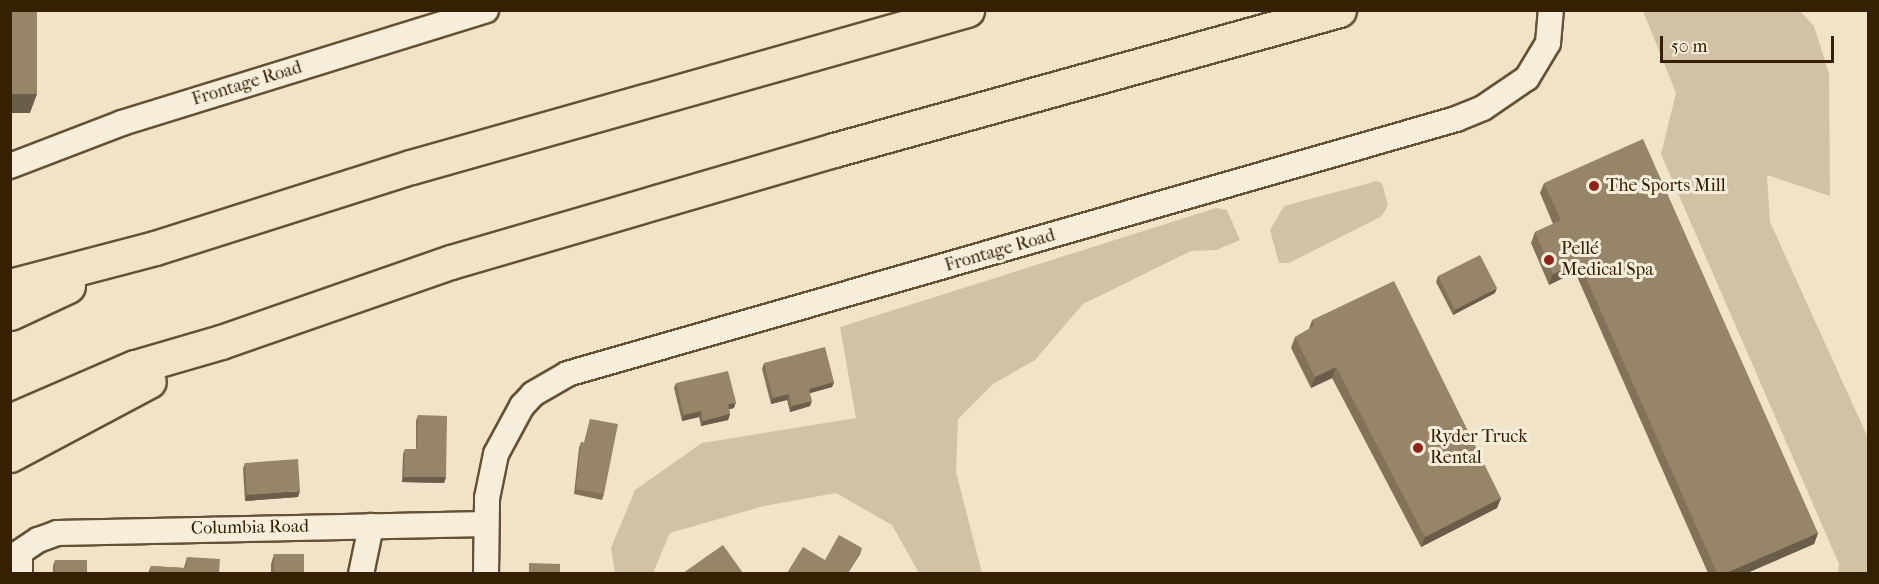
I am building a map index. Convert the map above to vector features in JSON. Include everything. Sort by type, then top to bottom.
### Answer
[{"type":"highway","points":[[10,286],[155,248],[411,167],[967,10]]},
{"type":"highway","points":[[10,421],[135,367],[221,342],[451,262],[834,150],[1339,10]]},
{"type":"highway","points":[[10,313],[155,248]]},
{"type":"highway","points":[[10,455],[221,342]]},
{"type":"street","name":"Frontage Road","points":[[10,166],[122,123],[486,10]]},
{"type":"street","name":"Frontage Road","points":[[486,573],[486,524],[491,475],[507,429],[533,394],[567,374],[1456,119],[1483,108],[1527,78],[1548,43],[1551,10]]},
{"type":"street","name":"Columbia Road","points":[[20,563],[46,536],[70,532],[486,524]]},
{"type":"street","points":[[361,573],[371,526]]},
{"type":"shaded area","points":[[1643,11],[1800,11],[1814,26],[1829,74],[1830,196],[1767,175],[1770,222],[1868,438],[1868,573],[1838,573],[1839,564],[1661,154],[1676,93]]},
{"type":"shaded area","points":[[1377,181],[1382,183],[1388,205],[1382,216],[1289,263],[1279,263],[1270,230],[1284,206]]},
{"type":"shaded area","points":[[1216,208],[1227,210],[1240,240],[1216,250],[1191,251],[1083,304],[1035,360],[993,384],[958,419],[956,472],[982,573],[919,573],[892,525],[836,493],[764,506],[670,533],[653,573],[615,573],[611,548],[635,490],[702,443],[856,418],[840,327]]},
{"type":"building","points":[[10,10],[37,10],[37,94],[10,94]]},
{"type":"building","points":[[1643,139],[1818,533],[1726,573],[1717,573],[1579,262],[1553,274],[1535,232],[1561,220],[1544,183]]},
{"type":"building","points":[[1480,255],[1497,288],[1455,310],[1438,276]]},
{"type":"building","name":"Ryder Truck Rental","points":[[1394,281],[1501,498],[1425,537],[1336,367],[1315,377],[1295,337],[1314,326],[1312,320]]},
{"type":"building","points":[[825,347],[834,382],[809,389],[812,401],[792,406],[789,394],[773,398],[764,363]]},
{"type":"building","points":[[728,371],[736,402],[728,404],[730,414],[703,421],[701,411],[684,415],[676,383]]},
{"type":"building","points":[[418,415],[447,416],[446,477],[404,477],[405,449],[417,449]]},
{"type":"building","points":[[590,419],[618,424],[604,494],[576,489],[581,442],[585,443]]},
{"type":"building","points":[[298,459],[300,491],[247,495],[245,463]]},
{"type":"building","points":[[839,535],[862,548],[847,573],[787,573],[803,547],[825,560]]},
{"type":"building","points":[[723,545],[743,573],[683,573]]},
{"type":"building","points":[[274,554],[304,554],[304,573],[274,573]]},
{"type":"building","points":[[187,557],[220,559],[219,573],[151,573],[151,566],[186,568]]},
{"type":"building","points":[[55,560],[87,560],[87,573],[55,573]]},
{"type":"building","points":[[529,563],[560,564],[560,573],[529,573]]},
{"type":"place","name":"The Sports Mill","points":[[1594,186]]},
{"type":"place","name":"Pellé Medical Spa","points":[[1549,260]]},
{"type":"place","name":"Ryder Truck Rental","points":[[1418,448]]}]
